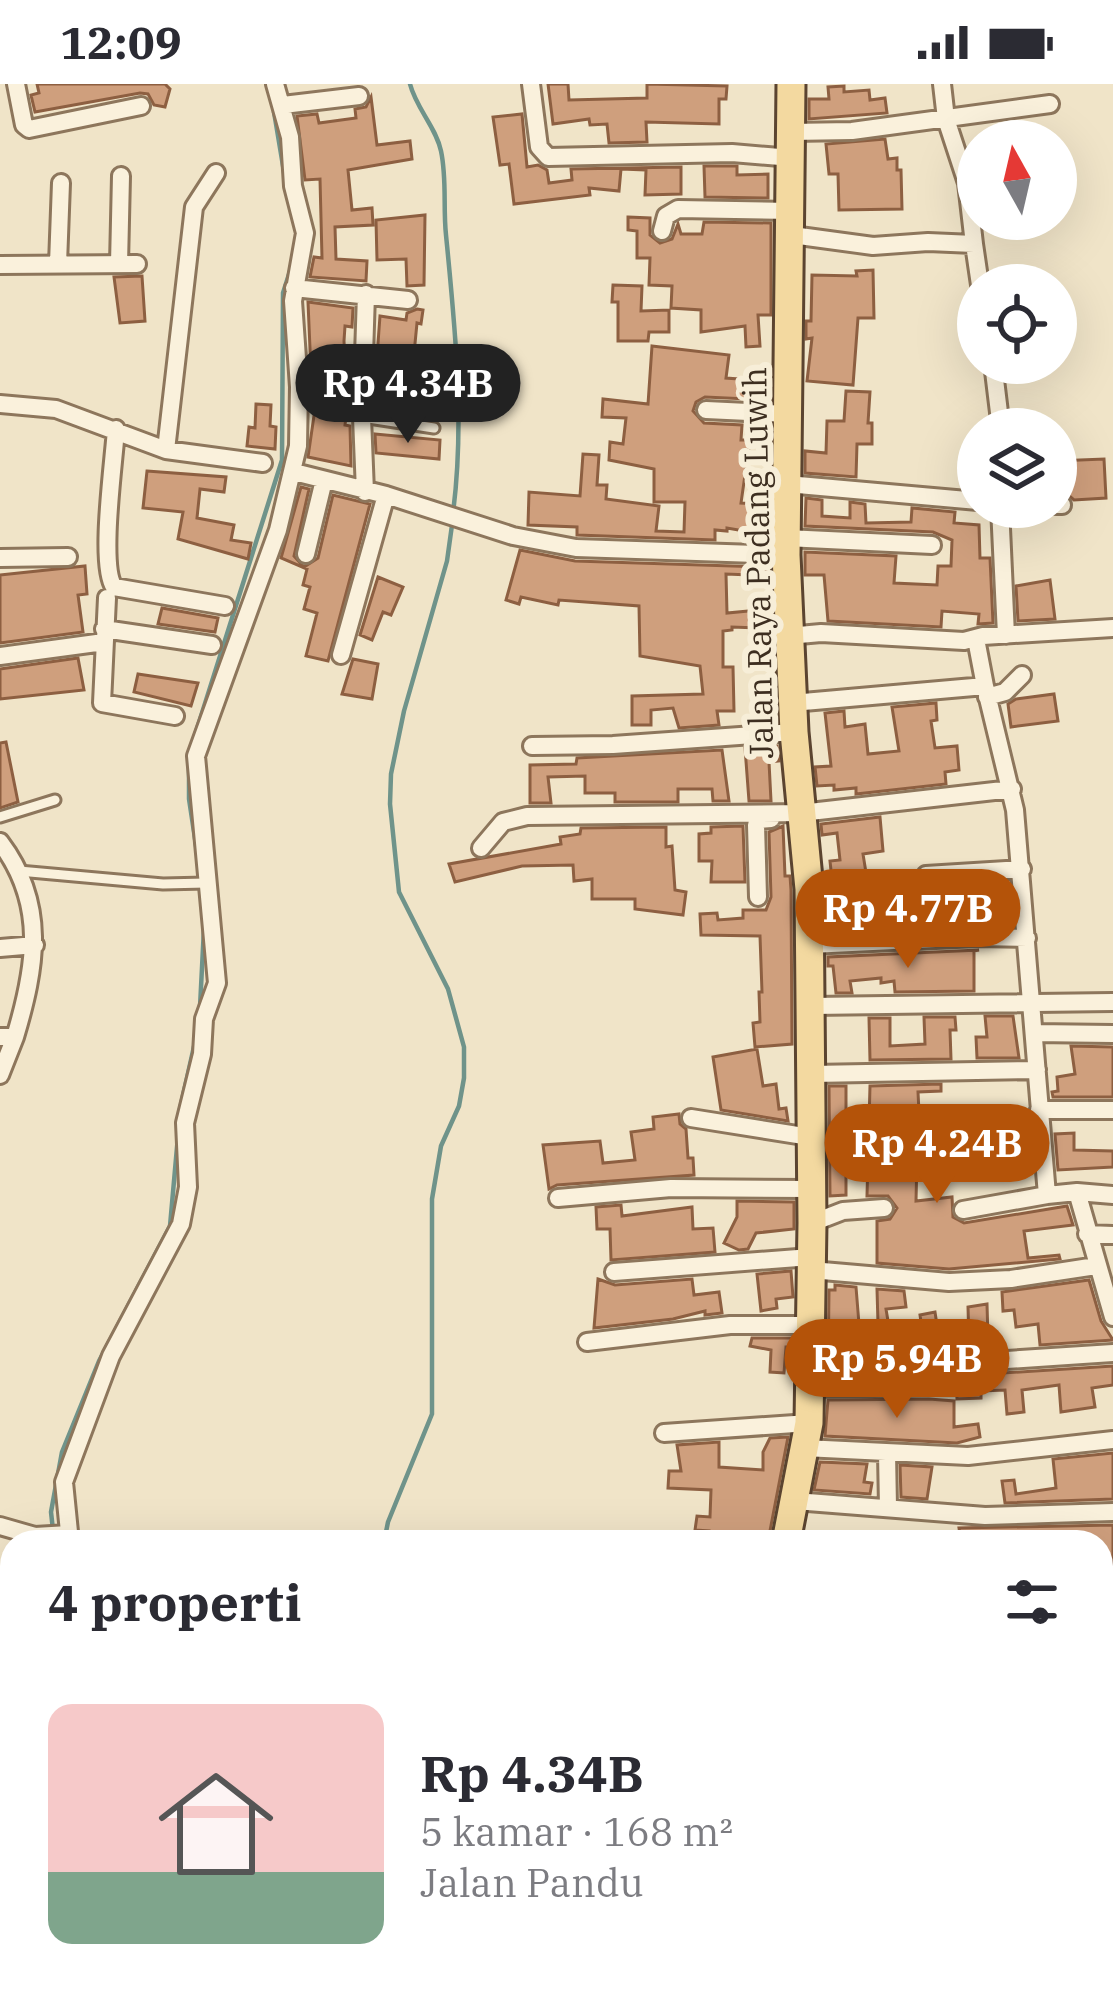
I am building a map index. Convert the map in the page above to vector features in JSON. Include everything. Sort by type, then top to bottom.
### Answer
[{"type":"main road","name":"Jalan Raya Padang Luwih","points":[[788,1530],[807,1436],[812,1223],[811,945],[792,703],[786,546],[791,84]]},
{"type":"street","points":[[16,84],[24,125],[29,129],[141,106]]},
{"type":"street","points":[[67,1530],[64,1482],[111,1356],[179,1230],[187,1196],[185,1123],[202,1054],[204,1019],[217,983],[204,883],[196,755],[278,530],[294,472],[299,387],[294,287],[305,233],[293,186],[283,105],[275,84]]},
{"type":"street","points":[[531,84],[539,147],[548,157],[732,153],[1050,104]]},
{"type":"street","points":[[942,84],[946,119],[967,183],[977,264]]},
{"type":"street","points":[[283,105],[359,96]]},
{"type":"street","points":[[166,450],[194,207],[216,172]]},
{"type":"street","points":[[0,265],[128,264],[121,176]]},
{"type":"street","points":[[58,264],[61,183]]},
{"type":"street","points":[[662,230],[666,216],[678,209],[792,223],[873,246],[974,244]]},
{"type":"street","points":[[294,287],[408,300]]},
{"type":"street","points":[[365,492],[366,294]]},
{"type":"street","points":[[0,404],[56,409],[166,450],[263,463]]},
{"type":"street","points":[[706,410],[787,414]]},
{"type":"street","points":[[116,429],[109,582],[114,587],[225,606]]},
{"type":"street","points":[[294,472],[386,494],[476,526],[575,548],[932,545]]},
{"type":"street","points":[[306,554],[324,480]]},
{"type":"street","points":[[787,484],[957,500]]},
{"type":"street","points":[[341,655],[386,494]]},
{"type":"street","points":[[1001,528],[1006,635]]},
{"type":"street","points":[[0,559],[68,557]]},
{"type":"street","points":[[107,598],[102,703],[175,716]]},
{"type":"street","points":[[788,636],[976,639],[1113,628]]},
{"type":"street","points":[[0,656],[104,635],[212,645]]},
{"type":"street","points":[[976,639],[1012,789],[1047,1195]]},
{"type":"street","points":[[792,703],[1005,692],[1022,676]]},
{"type":"street","points":[[532,746],[794,732]]},
{"type":"street","points":[[758,897],[757,822],[1012,789]]},
{"type":"street","points":[[481,848],[503,822],[527,816],[802,816]]},
{"type":"street","points":[[0,842],[32,907],[35,945],[31,986],[8,1037],[0,1075]]},
{"type":"street","points":[[926,875],[1022,869]]},
{"type":"street","points":[[811,945],[1028,938]]},
{"type":"street","points":[[0,948],[35,945]]},
{"type":"street","points":[[812,1006],[1113,1002]]},
{"type":"street","points":[[1034,1033],[1113,1034]]},
{"type":"street","points":[[812,1074],[1037,1070]]},
{"type":"street","points":[[1040,1110],[1113,1110]]},
{"type":"street","points":[[691,1118],[810,1137]]},
{"type":"street","points":[[558,1198],[695,1187],[811,1190]]},
{"type":"street","points":[[1077,1192],[1113,1317]]},
{"type":"street","points":[[963,1210],[1047,1195],[1113,1195]]},
{"type":"street","points":[[812,1223],[843,1211],[884,1208]]},
{"type":"street","points":[[1087,1234],[1113,1235]]},
{"type":"street","points":[[614,1272],[811,1263],[949,1282],[1011,1279],[1096,1266]]},
{"type":"street","points":[[587,1342],[730,1325],[810,1325]]},
{"type":"street","points":[[810,1388],[939,1386],[943,1381],[940,1368],[946,1364],[1113,1353]]},
{"type":"street","points":[[664,1432],[807,1436],[887,1453],[980,1455],[1113,1440]]},
{"type":"street","points":[[887,1453],[888,1508]]},
{"type":"street","points":[[794,1501],[985,1516],[1113,1512]]},
{"type":"lane","points":[[362,417],[434,428]]},
{"type":"lane","points":[[0,817],[56,800]]},
{"type":"lane","points":[[11,865],[148,883],[204,883]]},
{"type":"building","points":[[37,84],[165,84],[170,89],[165,107],[154,105],[148,94],[140,93],[35,112],[31,95],[39,93]]},
{"type":"building","points":[[548,84],[568,84],[569,100],[647,98],[647,84],[727,86],[726,99],[719,99],[719,124],[646,122],[647,142],[609,143],[607,124],[590,125],[589,119],[553,124]]},
{"type":"building","points":[[844,86],[844,92],[869,90],[870,100],[885,98],[887,113],[809,119],[809,99],[829,99],[828,87]]},
{"type":"building","points":[[371,97],[377,145],[410,141],[412,159],[348,170],[352,210],[372,208],[373,225],[335,227],[336,259],[367,261],[366,281],[310,277],[314,257],[322,258],[320,179],[305,180],[297,116],[317,114],[319,123],[356,118],[355,109],[366,107]]},
{"type":"building","points":[[522,114],[527,167],[538,165],[547,170],[549,183],[572,180],[571,169],[681,167],[681,194],[645,195],[646,170],[621,169],[619,191],[589,188],[590,195],[514,204],[509,164],[500,165],[493,117]]},
{"type":"building","points":[[885,139],[888,159],[897,158],[897,170],[901,170],[902,209],[839,210],[838,174],[829,174],[826,144]]},
{"type":"building","points":[[704,166],[737,166],[737,175],[768,174],[768,198],[705,197]]},
{"type":"building","points":[[425,215],[424,285],[407,286],[406,259],[377,260],[376,220]]},
{"type":"building","points":[[628,217],[650,218],[650,235],[660,243],[672,239],[678,224],[681,234],[702,234],[704,222],[771,223],[771,315],[758,315],[760,346],[746,347],[745,326],[701,332],[701,310],[671,308],[672,286],[649,285],[650,258],[637,258],[637,231],[628,230]]},
{"type":"building","points":[[873,270],[874,318],[858,318],[853,385],[807,381],[812,338],[806,339],[806,321],[811,321],[812,275],[857,276],[856,271]]},
{"type":"building","points":[[142,276],[145,321],[120,323],[114,277]]},
{"type":"building","points":[[613,285],[642,286],[641,311],[669,310],[669,332],[649,332],[648,341],[618,341]]},
{"type":"building","points":[[308,302],[353,308],[352,327],[345,326],[344,341],[346,385],[350,385],[345,425],[350,426],[351,466],[308,457],[317,395],[312,395]]},
{"type":"building","points":[[423,310],[413,364],[377,357],[380,316],[406,320],[407,313]]},
{"type":"building","points":[[652,346],[729,355],[726,378],[768,381],[767,400],[705,397],[693,411],[704,423],[742,425],[741,440],[750,440],[741,503],[761,504],[760,521],[768,521],[768,542],[756,541],[756,533],[727,528],[715,530],[715,540],[577,535],[577,527],[528,525],[529,492],[580,496],[583,454],[599,455],[597,485],[607,485],[606,499],[659,506],[656,531],[684,532],[685,502],[654,502],[654,469],[609,460],[610,442],[623,444],[626,418],[602,417],[603,399],[648,404]]},
{"type":"building","points":[[846,391],[870,392],[872,444],[857,444],[856,477],[805,473],[805,451],[826,453],[827,421],[844,421]]},
{"type":"building","points":[[256,404],[271,405],[275,449],[247,446],[249,427],[255,428]]},
{"type":"building","points":[[375,434],[440,440],[439,459],[376,453]]},
{"type":"building","points":[[1104,459],[1106,498],[1077,500],[1077,460]]},
{"type":"building","points":[[147,471],[226,477],[224,492],[200,489],[197,518],[234,525],[231,540],[251,543],[248,559],[178,539],[183,512],[143,508]]},
{"type":"building","points":[[301,487],[309,489],[294,556],[304,567],[318,558],[333,495],[370,504],[328,661],[306,656],[317,613],[304,609],[310,587],[303,585],[307,569],[281,558]]},
{"type":"building","points":[[806,498],[822,500],[822,516],[850,518],[850,502],[865,504],[866,523],[911,522],[912,508],[955,512],[957,528],[979,528],[980,558],[990,558],[993,623],[978,624],[979,614],[942,611],[941,627],[828,621],[824,575],[805,575],[805,552],[896,556],[894,583],[937,585],[938,566],[951,566],[952,540],[933,532],[805,526]]},
{"type":"building","points":[[520,550],[575,561],[766,567],[766,582],[750,582],[750,575],[726,574],[727,613],[770,609],[772,648],[761,650],[758,628],[723,631],[723,667],[733,667],[734,711],[717,711],[719,725],[679,728],[673,708],[651,710],[651,725],[632,725],[632,696],[703,694],[700,666],[640,656],[639,606],[559,600],[558,605],[521,597],[519,604],[506,600]]},
{"type":"building","points":[[85,566],[87,594],[78,595],[83,632],[0,643],[0,575]]},
{"type":"building","points":[[378,577],[403,587],[391,615],[383,612],[372,640],[360,635]]},
{"type":"building","points":[[1050,580],[1055,619],[1018,621],[1016,586]]},
{"type":"building","points":[[162,608],[218,618],[215,632],[158,624]]},
{"type":"building","points":[[78,658],[84,690],[0,699],[0,669]]},
{"type":"building","points":[[353,659],[378,664],[372,699],[342,694]]},
{"type":"building","points":[[138,674],[198,683],[191,706],[134,692]]},
{"type":"building","points":[[1054,694],[1058,721],[1011,727],[1008,704]]},
{"type":"building","points":[[936,703],[937,720],[931,721],[935,748],[957,746],[959,770],[945,772],[946,784],[856,794],[856,788],[817,786],[815,767],[831,766],[825,713],[844,711],[845,727],[865,724],[868,754],[899,751],[892,707]]},
{"type":"building","points":[[6,742],[18,802],[0,808],[0,743]]},
{"type":"building","points":[[777,746],[779,761],[769,762],[771,801],[749,801],[745,748]]},
{"type":"building","points":[[722,750],[729,801],[713,801],[712,789],[678,789],[678,802],[615,802],[615,793],[585,793],[585,776],[548,777],[551,803],[530,803],[530,765]]},
{"type":"building","points":[[880,817],[883,851],[863,854],[867,879],[880,878],[879,925],[921,922],[921,913],[940,912],[941,926],[829,931],[826,880],[832,880],[830,861],[840,860],[837,833],[822,835],[821,824]]},
{"type":"building","points":[[743,826],[745,882],[711,882],[712,861],[699,861],[699,834],[711,833],[711,827]]},
{"type":"building","points":[[783,826],[785,876],[790,876],[791,890],[792,1044],[755,1047],[753,1023],[760,1022],[762,992],[760,936],[701,935],[700,914],[717,913],[718,920],[743,918],[743,910],[766,910],[771,897],[769,832]]},
{"type":"building","points":[[666,827],[675,890],[686,892],[683,915],[635,909],[635,899],[592,899],[592,879],[574,881],[573,865],[522,866],[455,882],[449,864],[561,844],[560,837],[580,834],[581,828]]},
{"type":"building","points":[[979,950],[974,951],[974,991],[895,992],[894,981],[881,983],[881,978],[850,981],[852,993],[836,993],[833,966],[828,966],[828,957]]},
{"type":"building","points":[[985,1016],[1013,1016],[1019,1058],[977,1058],[976,1037],[987,1037]]},
{"type":"building","points":[[924,1017],[955,1017],[956,1030],[950,1030],[951,1059],[870,1060],[869,1018],[890,1018],[890,1046],[925,1044]]},
{"type":"building","points":[[1071,1046],[1113,1047],[1113,1097],[1053,1097],[1052,1092],[1058,1091],[1057,1077],[1075,1074]]},
{"type":"building","points":[[757,1049],[763,1086],[776,1084],[779,1109],[786,1108],[788,1121],[721,1110],[713,1057]]},
{"type":"building","points":[[941,1084],[941,1091],[918,1092],[919,1112],[884,1119],[891,1163],[917,1159],[916,1201],[952,1197],[953,1217],[964,1223],[1067,1206],[1073,1225],[1024,1231],[1028,1258],[1059,1255],[1060,1259],[949,1269],[877,1263],[877,1221],[890,1219],[897,1208],[888,1196],[867,1196],[870,1086]]},
{"type":"building","points":[[829,1086],[846,1086],[846,1126],[837,1126],[837,1168],[846,1166],[846,1195],[830,1196]]},
{"type":"building","points":[[679,1114],[694,1175],[549,1189],[543,1145],[600,1141],[603,1163],[635,1160],[631,1132],[654,1129],[653,1117]]},
{"type":"building","points":[[1074,1133],[1074,1150],[1113,1151],[1113,1167],[1058,1170],[1055,1134]]},
{"type":"building","points":[[737,1201],[794,1202],[794,1229],[756,1233],[748,1249],[724,1243],[737,1217]]},
{"type":"building","points":[[621,1205],[622,1216],[692,1207],[693,1229],[713,1228],[715,1252],[611,1260],[610,1229],[597,1229],[596,1207]]},
{"type":"building","points":[[791,1271],[793,1297],[776,1299],[777,1308],[761,1311],[757,1274]]},
{"type":"building","points":[[598,1279],[615,1285],[692,1279],[694,1295],[719,1292],[722,1313],[705,1315],[705,1311],[594,1328]]},
{"type":"building","points":[[1089,1280],[1101,1321],[1113,1340],[1040,1345],[1038,1324],[1016,1327],[1014,1310],[1003,1311],[1002,1292]]},
{"type":"building","points":[[835,1285],[856,1287],[859,1324],[878,1324],[877,1289],[904,1291],[906,1307],[886,1309],[892,1345],[924,1342],[920,1315],[935,1312],[940,1345],[969,1342],[968,1307],[987,1304],[988,1338],[999,1336],[1000,1348],[944,1352],[928,1364],[916,1365],[917,1374],[828,1375],[829,1290],[835,1290]]},
{"type":"building","points":[[752,1338],[792,1338],[792,1347],[786,1347],[784,1373],[770,1372],[771,1350],[750,1346]]},
{"type":"building","points":[[1113,1366],[1113,1385],[1092,1388],[1095,1407],[1061,1412],[1059,1385],[1022,1390],[1024,1412],[1007,1414],[1005,1390],[957,1399],[956,1376]]},
{"type":"building","points":[[828,1400],[954,1401],[954,1427],[978,1424],[980,1437],[957,1443],[825,1436]]},
{"type":"building","points":[[788,1437],[770,1530],[695,1530],[697,1516],[710,1517],[711,1490],[668,1488],[669,1471],[681,1471],[677,1445],[719,1442],[719,1467],[763,1470],[763,1452],[770,1438]]},
{"type":"building","points":[[1113,1453],[1113,1499],[1005,1503],[1002,1481],[1014,1480],[1016,1494],[1056,1488],[1053,1459]]},
{"type":"building","points":[[820,1462],[867,1464],[864,1482],[872,1483],[870,1494],[814,1490]]},
{"type":"building","points":[[900,1465],[932,1467],[927,1499],[901,1497]]},
{"type":"building","points":[[1113,1525],[1113,1530],[959,1528]]},
{"type":"waterway","points":[[410,84],[438,142],[444,172],[458,409],[453,513]]},
{"type":"waterway","points":[[274,112],[285,178]]},
{"type":"waterway","points":[[190,751],[282,460],[283,293],[291,268]]},
{"type":"waterway","points":[[386,1530],[432,1414],[432,1199],[441,1146],[459,1106],[464,1078],[464,1047],[448,989],[399,892],[390,804],[404,711],[447,561],[452,525]]},
{"type":"waterway","points":[[189,762],[197,852]]},
{"type":"waterway","points":[[200,1007],[204,928]]},
{"type":"waterway","points":[[178,1118],[195,1042]]},
{"type":"waterway","points":[[53,1530],[51,1512],[62,1452],[99,1361],[170,1226],[178,1136]]}]
